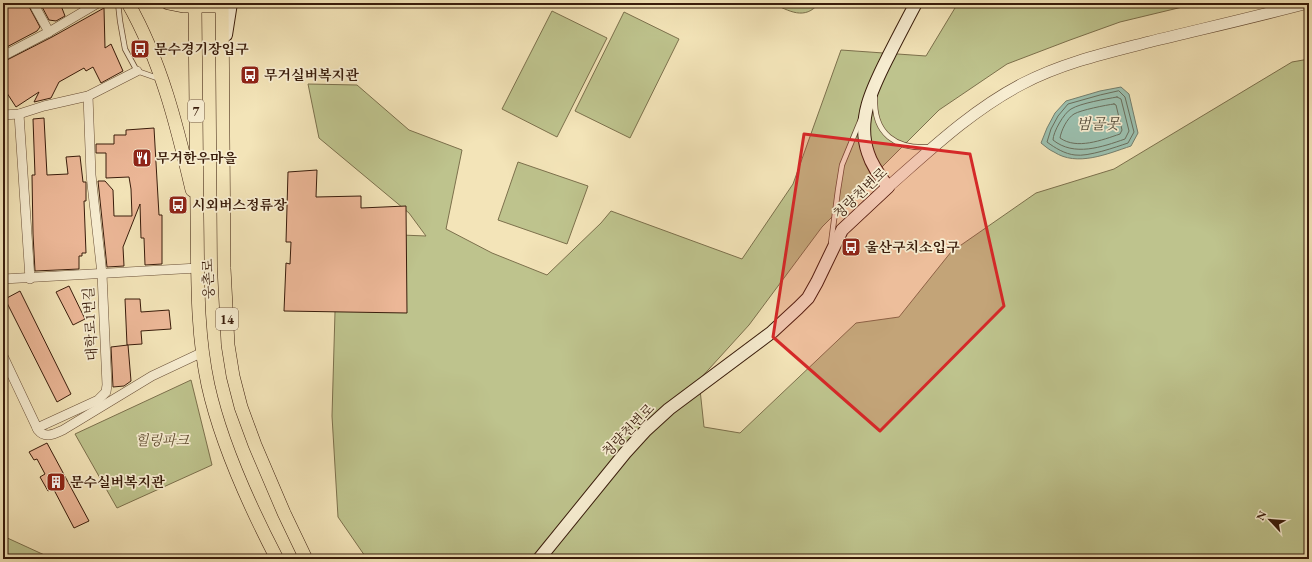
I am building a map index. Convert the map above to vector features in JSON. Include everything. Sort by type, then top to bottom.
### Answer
[{"type":"main road","points":[[128,3],[141,26],[162,80],[179,140],[197,215]]},
{"type":"main road","points":[[168,3],[183,6],[226,4]]},
{"type":"main road","points":[[888,187],[873,165],[867,152],[864,138],[864,123],[867,104],[882,70],[916,3]]},
{"type":"main road","name":"웅촌로","points":[[226,4],[222,64],[224,268],[228,345],[233,376],[255,445],[284,513],[306,559]]},
{"type":"main road","name":"웅촌로","points":[[196,5],[198,268],[200,330],[203,352],[208,384],[216,416],[231,458],[260,526],[277,559]]},
{"type":"main road","name":"청량천변로","points":[[540,559],[625,453],[646,430],[669,409],[772,332],[808,298],[842,230],[888,187]]},
{"type":"street","points":[[33,3],[49,32]]},
{"type":"street","points":[[3,56],[49,32],[98,3]]},
{"type":"street","name":"청량천변로","points":[[888,187],[961,124],[1021,84],[1052,70],[1104,54],[1308,3]]},
{"type":"street","points":[[3,115],[19,114],[44,106],[88,96],[137,71]]},
{"type":"street","name":"대학로1번길","points":[[37,428],[98,400],[106,392],[107,385],[102,274],[91,175],[88,96]]},
{"type":"street","points":[[19,114],[30,278]]},
{"type":"street","points":[[3,279],[198,268]]},
{"type":"street","points":[[3,356],[37,428],[44,434],[52,435],[152,376],[203,352]]},
{"type":"lane","points":[[118,3],[125,49],[137,71],[162,80]]},
{"type":"lane","points":[[882,70],[876,90],[875,106],[876,116],[882,129],[897,143],[919,148],[935,146]]},
{"type":"lane","points":[[829,255],[842,165],[867,104]]},
{"type":"highlighted area","points":[[804,134],[970,154],[1004,306],[880,431],[773,337]]},
{"type":"green space","points":[[772,3],[819,3],[808,12],[797,13]]},
{"type":"green space","points":[[958,3],[1199,3],[1120,22],[1007,64],[939,110],[822,227],[749,325],[699,380],[704,427],[740,433],[856,323],[899,317],[951,252],[1036,193],[1114,169],[1292,62],[1309,59],[1309,559],[367,559],[338,517],[332,416],[336,277],[352,233],[426,236],[409,213],[319,138],[308,84],[357,85],[409,130],[462,150],[446,229],[492,253],[547,275],[601,223],[611,211],[742,259],[793,184],[841,50],[926,56]]},
{"type":"green space","points":[[552,11],[607,38],[557,137],[502,109]]},
{"type":"green space","points":[[624,12],[679,39],[630,138],[575,111]]},
{"type":"green space","points":[[518,162],[588,186],[567,244],[498,220]]},
{"type":"green space","name":"힐링파크","points":[[191,380],[212,465],[117,508],[75,434]]},
{"type":"green space","points":[[3,536],[51,558],[52,559],[3,559]]},
{"type":"water","name":"범골못","points":[[1121,87],[1129,94],[1138,133],[1131,146],[1092,158],[1072,159],[1052,151],[1041,143],[1055,113],[1066,101],[1100,91]]},
{"type":"building","points":[[3,3],[27,3],[40,27],[37,31],[3,49]]},
{"type":"building","points":[[40,3],[60,3],[65,16],[56,21],[49,20]]},
{"type":"building","points":[[104,8],[105,48],[111,44],[123,71],[101,83],[93,67],[86,71],[84,68],[59,82],[51,98],[34,102],[39,92],[16,107],[3,87],[3,62]]},
{"type":"building","points":[[44,118],[47,175],[68,174],[66,157],[80,156],[83,182],[86,182],[86,201],[84,201],[86,253],[82,253],[82,256],[79,256],[79,269],[35,271],[32,175],[35,175],[33,119]]},
{"type":"building","points":[[154,128],[159,215],[162,215],[162,264],[145,265],[144,238],[141,238],[140,204],[123,247],[124,266],[107,267],[98,181],[105,181],[113,190],[114,216],[132,216],[131,189],[129,177],[106,178],[106,153],[96,153],[96,144],[114,144],[114,135],[126,135],[126,130]]},
{"type":"building","points":[[317,170],[316,197],[361,196],[361,208],[406,206],[407,313],[284,311],[286,263],[290,264],[291,242],[286,242],[288,172]]},
{"type":"building","points":[[69,286],[85,319],[73,325],[56,292]]},
{"type":"building","points":[[20,291],[71,394],[57,402],[5,299]]},
{"type":"building","points":[[125,299],[140,299],[141,312],[169,310],[171,329],[141,331],[142,344],[127,345]]},
{"type":"building","points":[[128,345],[131,381],[124,386],[113,387],[111,347]]},
{"type":"building","name":"문수실버복지관","points":[[47,443],[89,521],[74,528],[53,488],[48,491],[40,477],[45,474],[37,459],[34,460],[29,452]]},
{"type":"place","name":"문수경기장입구","points":[[140,49]]},
{"type":"place","name":"무거실버복지관","points":[[250,75]]},
{"type":"place","name":"무거한우마을","points":[[142,158]]},
{"type":"place","name":"시외버스정류장","points":[[178,205]]},
{"type":"place","name":"울산구치소입구","points":[[851,247]]},
{"type":"place","name":"문수실버복지관","points":[[56,482]]}]
